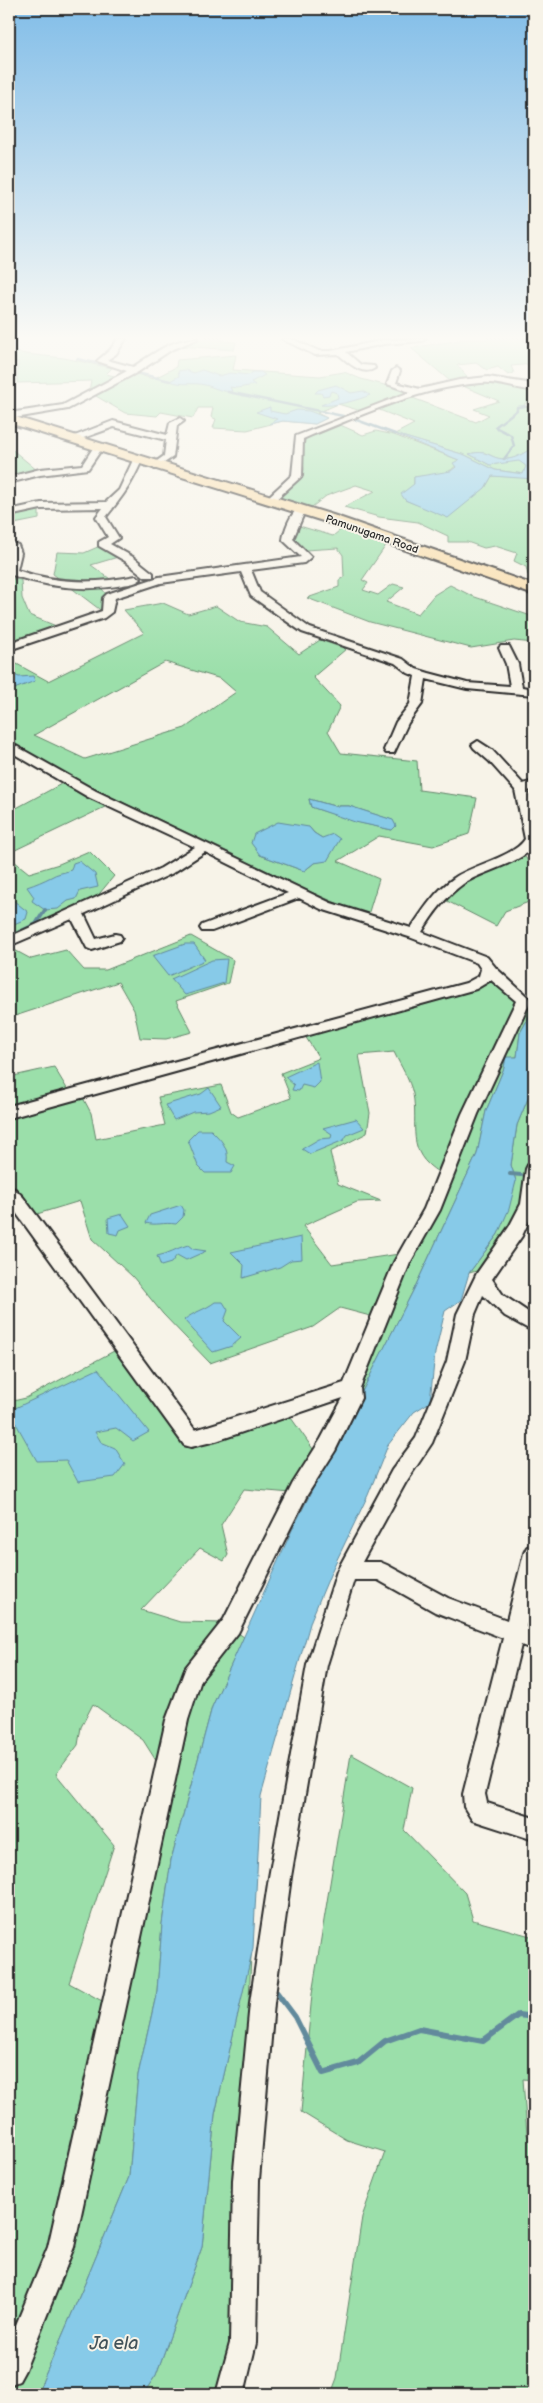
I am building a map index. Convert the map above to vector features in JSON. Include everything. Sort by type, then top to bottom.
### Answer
[{"type":"main road","name":"Pamunugama Road","points":[[110,451],[398,542],[534,590]]},
{"type":"street","points":[[9,480],[40,472],[86,467],[96,451]]},
{"type":"street","points":[[155,466],[168,457],[169,451]]},
{"type":"street","points":[[268,501],[297,476],[298,451]]},
{"type":"street","points":[[9,513],[41,506],[108,505],[117,500],[137,460]]},
{"type":"street","points":[[108,505],[109,507],[101,517],[114,538],[103,544],[129,559],[154,578]]},
{"type":"street","points":[[9,545],[14,547],[16,553],[12,572],[22,576],[85,586],[245,569],[304,560],[306,557],[303,553],[288,540],[288,533],[300,511]]},
{"type":"street","points":[[245,569],[255,594],[271,608],[306,630],[399,661],[421,674],[467,686],[534,692]]},
{"type":"street","points":[[9,647],[100,616],[107,612],[108,598],[154,578]]},
{"type":"street","points":[[505,648],[512,664],[517,691]]},
{"type":"street","points":[[390,750],[402,722],[416,704],[421,674]]},
{"type":"street","points":[[414,934],[433,903],[456,882],[477,870],[526,848],[530,839],[528,787],[492,759],[484,748],[478,745]]},
{"type":"street","points":[[9,746],[92,794],[326,906],[414,934],[482,960],[488,969],[524,1000],[470,1114],[432,1210],[402,1262],[352,1388],[352,1398],[328,1445],[300,1489],[231,1626],[193,1674],[178,1720],[118,1982],[89,2127],[61,2247],[15,2360],[9,2370]]},
{"type":"street","points":[[9,942],[166,871],[204,847]]},
{"type":"street","points":[[207,928],[299,893]]},
{"type":"street","points":[[76,912],[92,944],[115,938]]},
{"type":"street","points":[[9,1112],[471,986],[485,979],[488,969]]},
{"type":"street","points":[[230,2394],[243,2343],[246,2180],[262,2003],[280,1877],[317,1665],[347,1571],[399,1476],[423,1443],[456,1361],[466,1314],[483,1278],[516,1231],[530,1204],[534,1169]]},
{"type":"street","points":[[9,1193],[17,1201],[191,1439],[216,1433],[352,1388]]},
{"type":"street","points":[[483,1278],[486,1290],[505,1306],[534,1325]]},
{"type":"street","points":[[534,1553],[474,1794],[475,1807],[480,1812],[534,1829]]},
{"type":"street","points":[[347,1571],[380,1571],[442,1605],[534,1640]]},
{"type":"green space","points":[[9,451],[14,451],[38,471],[9,478]]},
{"type":"green space","points":[[302,451],[436,451],[459,460],[452,470],[440,474],[414,477],[414,484],[405,500],[415,504],[485,488],[492,476],[534,478],[534,575],[528,575],[526,567],[514,561],[517,553],[495,546],[484,548],[467,542],[448,542],[448,536],[418,522],[379,517],[344,507],[375,491],[356,485],[326,496],[308,510],[279,499],[304,470]]},
{"type":"green space","points":[[452,451],[527,451],[508,459],[495,458],[486,453],[469,454],[490,465],[519,460],[526,466],[524,474],[495,470],[465,455]]},
{"type":"green space","points":[[39,508],[39,519],[9,525],[9,515]]},
{"type":"green space","points":[[296,525],[333,536],[345,526],[389,541],[362,580],[368,583],[363,590],[378,595],[393,584],[404,587],[386,602],[418,614],[434,595],[450,585],[472,596],[534,617],[534,643],[514,641],[471,648],[370,622],[307,598],[339,587],[339,580],[344,577],[343,555],[338,548],[305,550],[291,539]]},
{"type":"green space","points":[[100,546],[118,557],[91,565],[117,584],[102,589],[108,596],[103,612],[53,574],[57,552],[84,553]]},
{"type":"green space","points":[[9,578],[21,580],[22,598],[29,615],[61,628],[9,645]]},
{"type":"green space","points":[[163,603],[188,614],[216,606],[240,622],[267,627],[299,654],[320,640],[346,649],[313,677],[340,706],[328,731],[341,753],[417,761],[419,790],[477,798],[469,834],[433,846],[379,836],[338,861],[379,879],[368,915],[314,893],[116,799],[9,743],[9,665],[15,663],[48,681],[144,633],[124,610]],"holes":[[[165,662],[221,679],[236,692],[185,728],[85,759],[34,735]],[[309,799],[334,806],[349,806],[392,820],[392,830],[361,823],[311,807]],[[309,827],[322,838],[327,860],[314,863],[304,871],[260,855]]]},
{"type":"green space","points":[[63,783],[107,806],[9,853],[9,812]]},
{"type":"green space","points":[[89,851],[114,876],[95,899],[9,939],[9,857],[29,873],[59,864]]},
{"type":"green space","points":[[523,855],[534,867],[534,900],[505,911],[496,926],[445,900],[472,877]]},
{"type":"green space","points":[[191,936],[233,960],[228,983],[176,1001],[192,1032],[166,1039],[140,1038],[134,1010],[118,982],[9,1018],[9,947],[31,959],[66,950],[84,970],[106,970]]},
{"type":"green space","points":[[494,979],[521,1001],[440,1173],[421,1156],[417,1147],[412,1089],[394,1052],[359,1055],[370,1113],[367,1133],[330,1152],[338,1184],[381,1201],[357,1202],[303,1226],[332,1264],[399,1254],[374,1317],[340,1308],[313,1327],[210,1363],[163,1314],[133,1277],[92,1239],[80,1201],[37,1214],[17,1192],[9,1187],[9,1117],[81,1094],[91,1113],[96,1139],[165,1125],[158,1097],[221,1085],[231,1112],[238,1117],[291,1098],[281,1073],[319,1058],[305,1036]]},
{"type":"green space","points":[[526,998],[534,1005],[534,1008],[520,1033],[517,1057],[505,1058],[504,1068],[486,1111],[477,1154],[416,1285],[361,1394],[359,1384],[410,1258],[454,1174]]},
{"type":"green space","points":[[54,1067],[69,1092],[9,1109],[9,1077]]},
{"type":"green space","points":[[534,1084],[534,1144],[522,1206],[509,1231],[484,1269],[469,1273],[498,1234],[516,1181],[511,1165],[517,1125]]},
{"type":"green space","points":[[114,1351],[187,1444],[289,1415],[313,1449],[291,1493],[244,1489],[221,1525],[228,1555],[224,1561],[200,1548],[141,1610],[180,1622],[223,1623],[244,1637],[212,1707],[171,1860],[162,1924],[157,1991],[138,2075],[129,2177],[37,2394],[9,2394],[9,1402],[26,1398]],"holes":[[[93,1704],[143,1740],[160,1767],[121,1932],[102,2001],[69,1983],[114,1845],[56,1774],[78,1745],[81,1727]]]},
{"type":"green space","points":[[351,1754],[412,1788],[404,1830],[465,1893],[473,1920],[534,1937],[534,2080],[523,2079],[527,2135],[534,2141],[534,2394],[331,2394],[337,2378],[362,2217],[385,2152],[347,2140],[301,2112],[312,1994]]},
{"type":"green space","points":[[251,1955],[235,2318],[218,2394],[143,2394],[156,2375],[202,2247],[215,2114]]},
{"type":"water","points":[[437,451],[452,451],[465,455],[495,470],[523,474],[526,466],[519,461],[490,465],[469,454],[485,453],[508,459],[527,451],[534,451],[534,479],[492,476],[485,488],[448,518],[405,500],[401,494],[414,484],[414,477],[451,471],[456,467],[453,463],[459,460]]},
{"type":"water","points":[[10,673],[19,677],[33,676],[35,681],[9,691]]},
{"type":"water","points":[[309,799],[334,806],[349,806],[393,820],[396,826],[392,830],[355,822],[311,807]]},
{"type":"water","points":[[278,822],[309,827],[322,838],[333,834],[340,839],[327,861],[314,863],[304,871],[260,855],[251,843],[254,834]]},
{"type":"water","points":[[79,861],[95,874],[98,887],[80,891],[76,899],[68,901],[58,909],[45,910],[32,901],[34,897],[27,887],[71,870],[73,863]]},
{"type":"water","points":[[9,897],[28,912],[26,919],[9,926]]},
{"type":"water","points":[[185,944],[194,944],[205,960],[168,976],[152,956]]},
{"type":"water","points":[[227,959],[224,983],[185,995],[171,979],[212,960]]},
{"type":"water","name":"Ja ela","points":[[534,1008],[534,1084],[517,1125],[511,1165],[516,1181],[509,1209],[498,1234],[469,1273],[461,1300],[445,1311],[435,1353],[430,1402],[414,1412],[388,1445],[368,1495],[332,1570],[311,1620],[261,1796],[253,1948],[215,2114],[202,2247],[156,2375],[143,2394],[37,2394],[129,2177],[138,2075],[157,1991],[162,1924],[171,1860],[212,1707],[292,1530],[416,1285],[477,1154],[486,1111],[504,1068],[506,1057],[517,1057],[520,1033]]},
{"type":"water","points":[[317,1062],[320,1082],[314,1088],[302,1085],[299,1091],[292,1090],[294,1085],[285,1077]]},
{"type":"water","points":[[209,1088],[221,1106],[209,1111],[193,1112],[174,1120],[165,1105],[201,1094]]},
{"type":"water","points":[[356,1119],[364,1128],[347,1135],[344,1140],[310,1154],[302,1149],[319,1139],[331,1138],[332,1134],[323,1128]]},
{"type":"water","points":[[198,1130],[211,1130],[221,1141],[227,1152],[227,1162],[235,1166],[231,1173],[205,1173],[198,1166],[188,1140]]},
{"type":"water","points":[[181,1205],[184,1210],[183,1217],[176,1224],[146,1223],[150,1215]]},
{"type":"water","points":[[122,1214],[130,1226],[120,1230],[118,1235],[109,1233],[108,1218]]},
{"type":"water","points":[[301,1237],[302,1259],[291,1260],[280,1267],[243,1278],[244,1265],[231,1252]]},
{"type":"water","points":[[188,1245],[193,1249],[206,1251],[186,1260],[177,1255],[171,1263],[161,1266],[157,1256]]},
{"type":"water","points":[[215,1302],[223,1302],[228,1310],[224,1321],[241,1338],[232,1346],[213,1352],[184,1320]]},
{"type":"water","points":[[98,1369],[149,1432],[133,1441],[116,1428],[95,1432],[101,1442],[115,1448],[125,1464],[115,1477],[78,1482],[66,1460],[37,1461],[9,1411]]},
{"type":"waterway","points":[[504,459],[510,451]]},
{"type":"waterway","points":[[9,937],[36,924],[45,910]]},
{"type":"waterway","points":[[510,1174],[521,1175]]},
{"type":"waterway","points":[[277,1993],[295,2017],[323,2073],[358,2063],[385,2041],[419,2029],[483,2041],[518,2015],[534,2017]]}]
